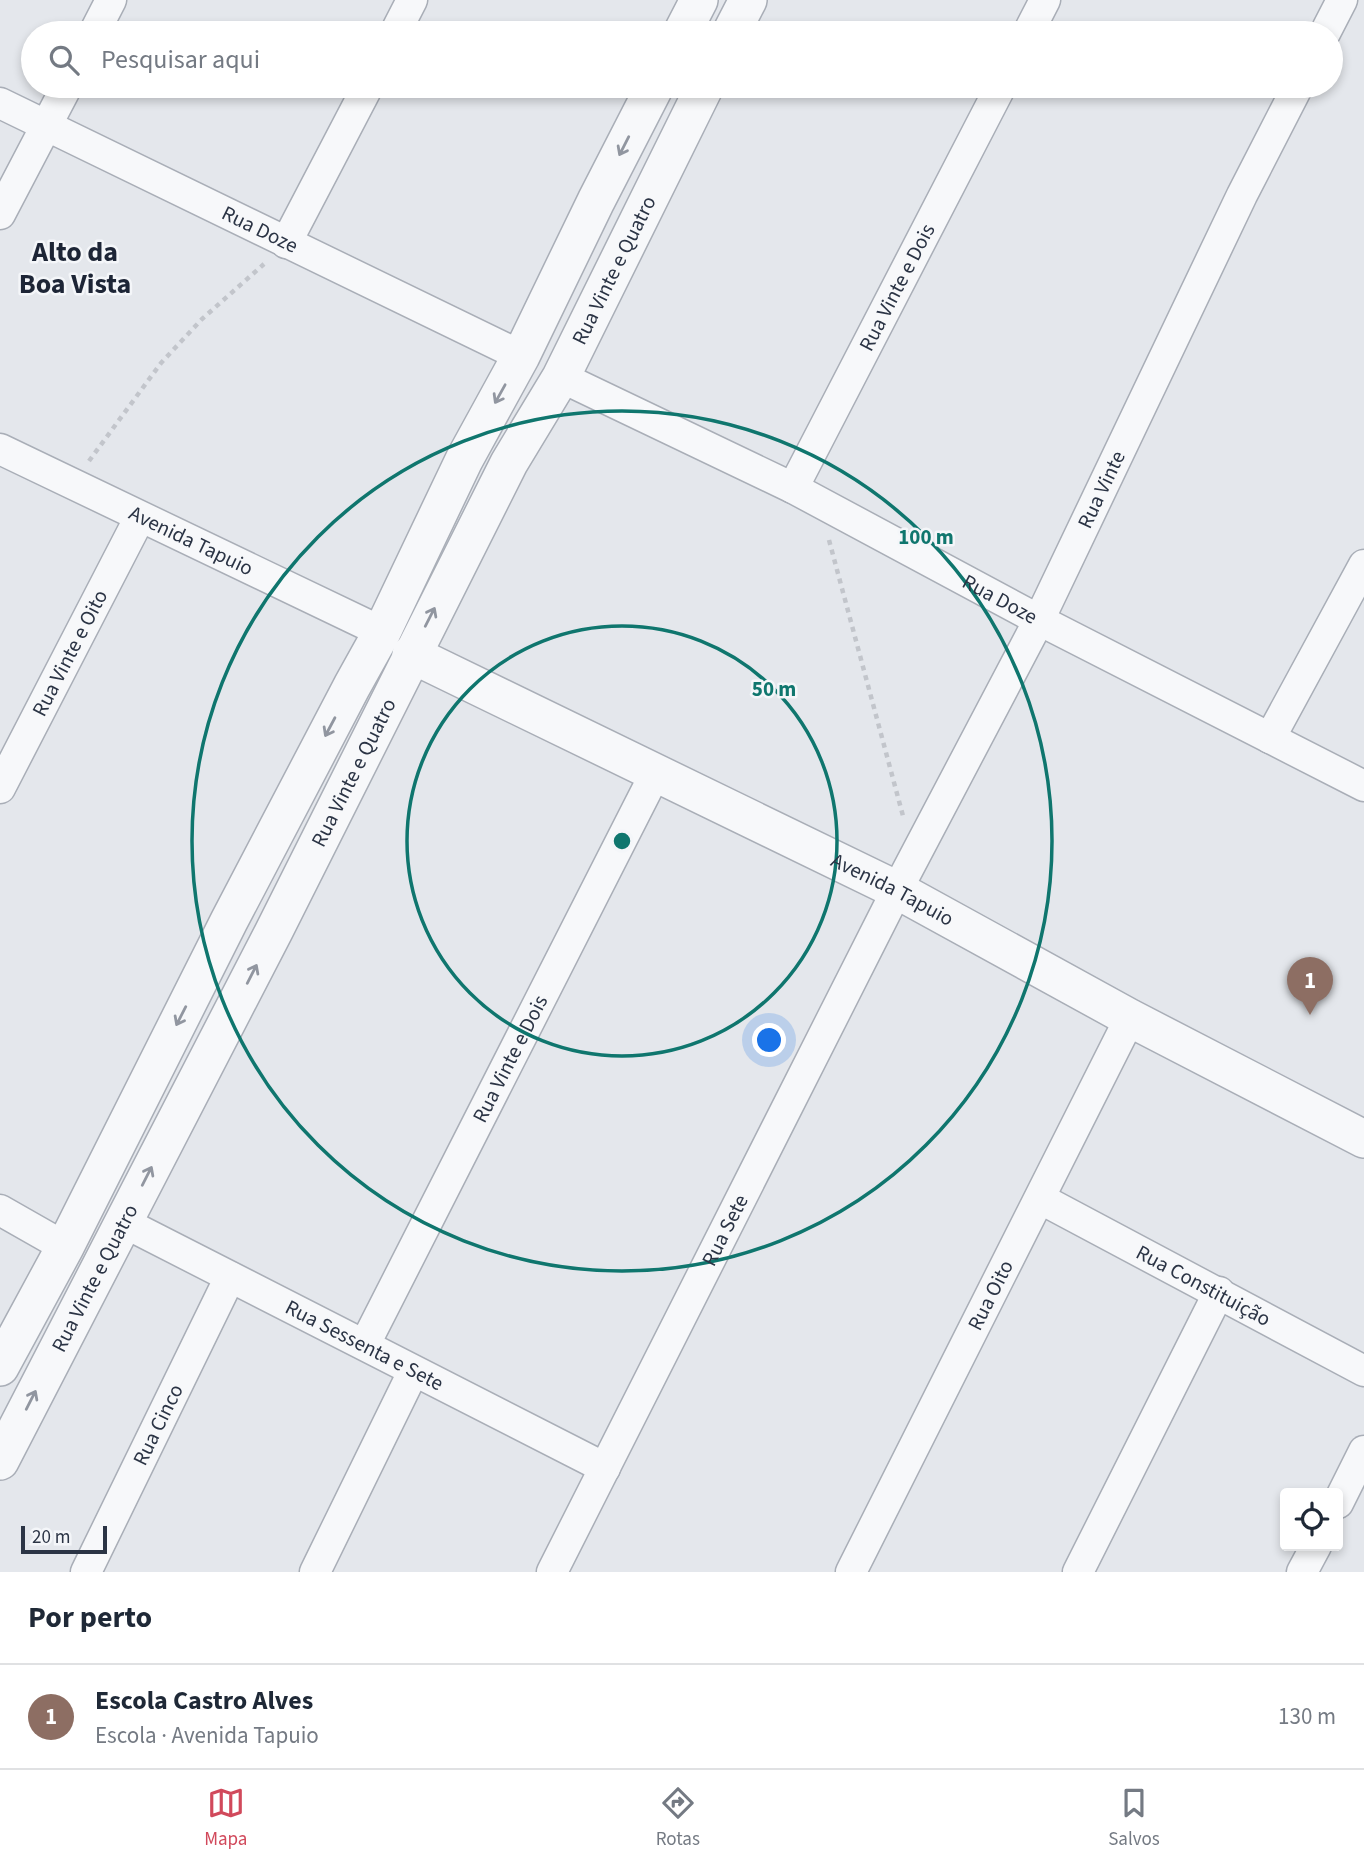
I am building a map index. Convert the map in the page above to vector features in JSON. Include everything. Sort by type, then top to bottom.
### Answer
[{"type":"street","points":[[100,21],[111,0]]},
{"type":"street","points":[[401,21],[412,0]]},
{"type":"street","points":[[688,21],[699,0]]},
{"type":"street","points":[[737,21],[748,0]]},
{"type":"street","points":[[1034,21],[1045,0]]},
{"type":"street","points":[[1331,21],[1342,0]]},
{"type":"street","points":[[0,214],[61,98]]},
{"type":"street","points":[[286,243],[362,98]]},
{"type":"street","name":"Rua Vinte e Quatro","points":[[0,1367],[65,1247],[229,921],[382,632],[464,460],[521,356],[649,98]]},
{"type":"street","name":"Rua Vinte e Quatro","points":[[0,1461],[274,931],[509,463],[561,376],[699,98]]},
{"type":"street","name":"Rua Vinte e Dois","points":[[802,493],[995,98]]},
{"type":"street","name":"Rua Vinte","points":[[897,890],[1039,620],[1242,195],[1292,98]]},
{"type":"street","name":"Rua Doze","points":[[0,103],[521,356]]},
{"type":"street","name":"Rua Doze","points":[[561,376],[802,493],[1039,620],[1364,786]]},
{"type":"street","name":"Avenida Tapuio","points":[[0,449],[382,632]]},
{"type":"street","name":"Rua Vinte e Oito","points":[[0,788],[140,517]]},
{"type":"street","points":[[1270,738],[1364,565]]},
{"type":"street","name":"Avenida Tapuio","points":[[411,654],[897,890],[1130,1018],[1364,1139]]},
{"type":"street","points":[[352,686],[387,702]]},
{"type":"street","name":"Rua Vinte e Dois","points":[[365,1344],[655,774]]},
{"type":"street","name":"Rua Sete","points":[[552,1572],[897,890]]},
{"type":"street","name":"Rua Oito","points":[[851,1572],[1130,1018]]},
{"type":"street","name":"Rua Constituição","points":[[1041,1199],[1364,1371]]},
{"type":"street","points":[[0,1210],[65,1247]]},
{"type":"street","name":"Rua Sessenta e Sete","points":[[123,1222],[605,1468]]},
{"type":"street","name":"Rua Cinco","points":[[86,1572],[230,1277]]},
{"type":"street","points":[[1079,1572],[1219,1292]]},
{"type":"street","points":[[315,1572],[413,1372]]},
{"type":"street","points":[[1343,1493],[1364,1451]]},
{"type":"street","points":[[1303,1572],[1314,1551]]},
{"type":"path","points":[[72,484],[161,363],[202,319],[286,243]]},
{"type":"path","points":[[802,493],[821,516],[838,567],[915,857]]},
{"type":"place","name":"Escola Castro Alves","points":[[1310,1015]]},
{"type":"district","name":"Alto da Boa Vista","points":[[75,268]]}]
